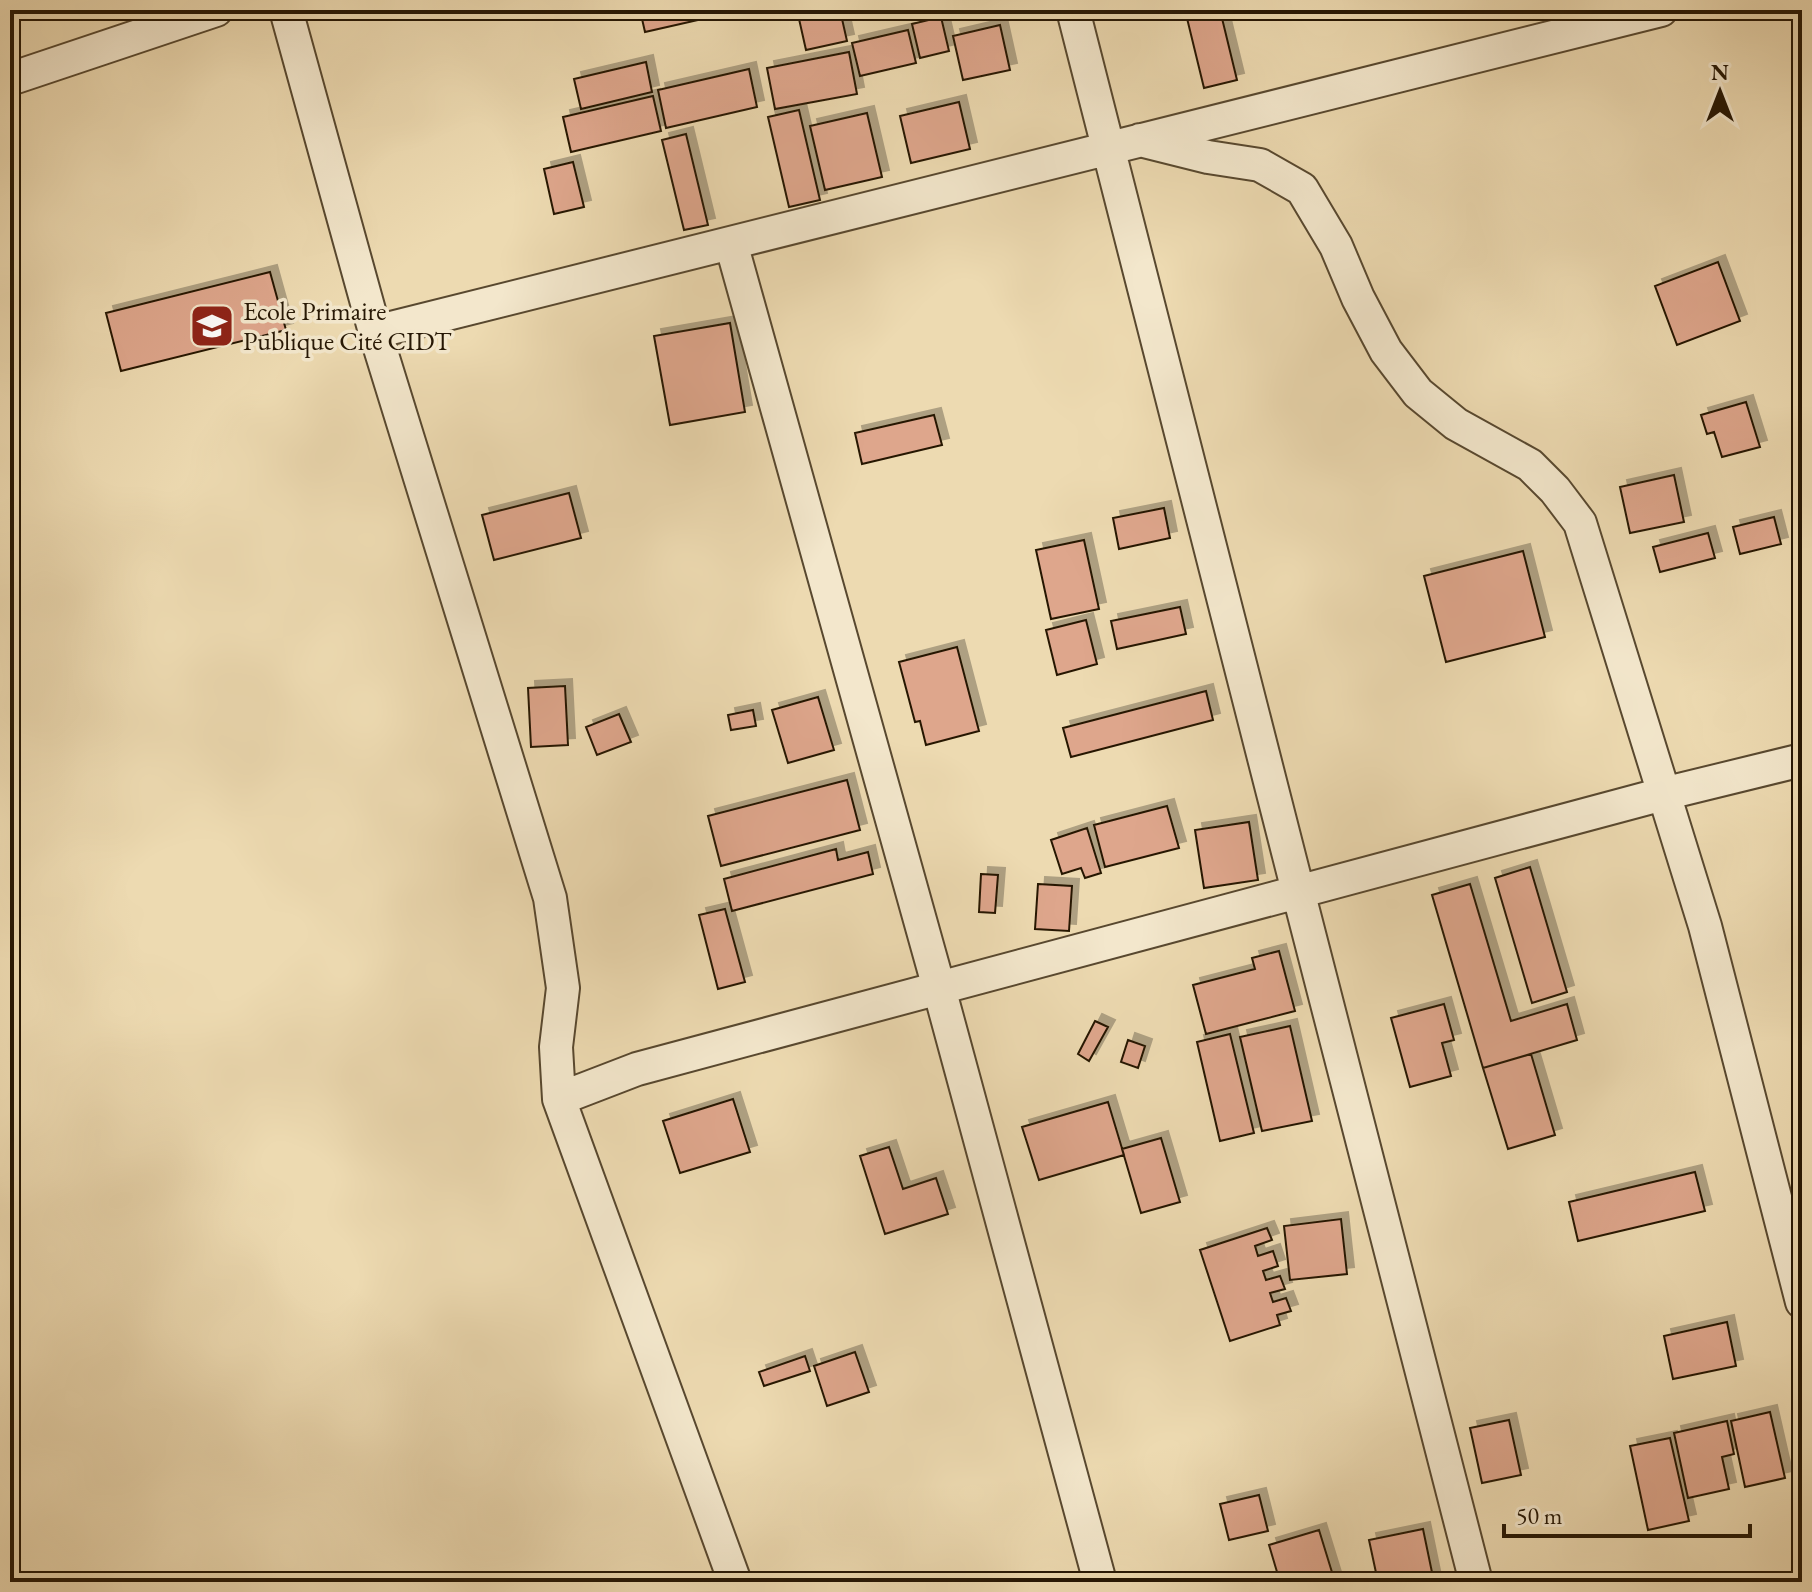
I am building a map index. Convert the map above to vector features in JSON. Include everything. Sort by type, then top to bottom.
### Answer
[{"type":"street","points":[[10,79],[216,10]]},
{"type":"street","points":[[286,10],[375,332],[550,898],[563,988],[556,1047],[559,1099],[735,1582]]},
{"type":"street","points":[[1073,10],[1125,144],[1298,891],[1476,1582]]},
{"type":"street","points":[[375,332],[1661,10]]},
{"type":"street","points":[[1125,144],[1260,165],[1302,189],[1336,246],[1358,298],[1386,351],[1418,393],[1456,424],[1530,465],[1555,490],[1580,523],[1705,926],[1802,1302]]},
{"type":"street","points":[[731,243],[939,988],[1100,1582]]},
{"type":"street","points":[[559,1099],[637,1069],[1663,794],[1802,760]]},
{"type":"building","points":[[640,10],[696,10],[698,20],[645,32]]},
{"type":"building","points":[[797,10],[840,10],[847,41],[806,50]]},
{"type":"building","points":[[1185,10],[1220,10],[1237,80],[1204,88]]},
{"type":"building","points":[[941,17],[949,51],[920,58],[912,24]]},
{"type":"building","points":[[1000,25],[1010,70],[963,80],[953,36]]},
{"type":"building","points":[[908,30],[916,63],[860,76],[852,43]]},
{"type":"building","points":[[849,52],[857,94],[775,109],[767,68]]},
{"type":"building","points":[[646,62],[652,92],[581,109],[574,79]]},
{"type":"building","points":[[749,69],[757,107],[666,128],[658,90]]},
{"type":"building","points":[[653,96],[661,131],[571,152],[563,117]]},
{"type":"building","points":[[959,102],[970,149],[911,163],[900,116]]},
{"type":"building","points":[[799,110],[820,200],[789,207],[768,117]]},
{"type":"building","points":[[867,113],[882,177],[825,190],[810,126]]},
{"type":"building","points":[[686,134],[708,225],[684,230],[662,140]]},
{"type":"building","points":[[573,162],[584,207],[554,214],[544,169]]},
{"type":"building","points":[[1718,262],[1740,321],[1677,345],[1655,286]]},
{"type":"building","points":[[270,272],[286,330],[121,371],[106,313]]},
{"type":"building","points":[[730,323],[745,412],[670,425],[654,336]]},
{"type":"building","points":[[1746,402],[1760,447],[1722,457],[1714,432],[1707,434],[1701,415]]},
{"type":"building","points":[[934,415],[942,445],[862,464],[855,433]]},
{"type":"building","points":[[1674,475],[1684,522],[1630,533],[1620,487]]},
{"type":"building","points":[[569,493],[581,538],[494,560],[482,515]]},
{"type":"building","points":[[1164,508],[1170,538],[1119,549],[1113,518]]},
{"type":"building","points":[[1774,517],[1781,544],[1740,554],[1733,527]]},
{"type":"building","points":[[1708,533],[1715,558],[1660,572],[1653,547]]},
{"type":"building","points":[[1084,540],[1099,609],[1051,619],[1036,550]]},
{"type":"building","points":[[1523,551],[1545,637],[1446,662],[1424,576]]},
{"type":"building","points":[[1180,607],[1186,634],[1117,649],[1111,621]]},
{"type":"building","points":[[1086,620],[1097,664],[1057,675],[1046,630]]},
{"type":"building","points":[[957,647],[979,731],[926,745],[920,721],[915,722],[899,662]]},
{"type":"building","points":[[565,686],[568,745],[531,747],[528,688]]},
{"type":"building","points":[[1206,691],[1213,720],[1071,757],[1063,728]]},
{"type":"building","points":[[818,697],[834,750],[788,763],[772,710]]},
{"type":"building","points":[[753,710],[756,726],[731,730],[728,715]]},
{"type":"building","points":[[619,714],[631,742],[597,755],[586,727]]},
{"type":"building","points":[[847,780],[860,830],[721,866],[708,816]]},
{"type":"building","points":[[1167,806],[1179,848],[1105,867],[1094,825]]},
{"type":"building","points":[[1249,822],[1258,880],[1204,888],[1195,830]]},
{"type":"building","points":[[1087,828],[1101,873],[1085,878],[1081,868],[1062,874],[1051,840]]},
{"type":"building","points":[[836,849],[838,860],[868,852],[873,874],[732,911],[724,879]]},
{"type":"building","points":[[1530,867],[1567,992],[1532,1003],[1495,878]]},
{"type":"building","points":[[981,874],[998,875],[995,913],[979,912]]},
{"type":"building","points":[[1038,884],[1072,886],[1069,931],[1035,929]]},
{"type":"building","points":[[1470,884],[1511,1021],[1567,1004],[1577,1040],[1483,1068],[1432,895]]},
{"type":"building","points":[[725,909],[745,982],[718,989],[699,915]]},
{"type":"building","points":[[1279,951],[1295,1011],[1206,1034],[1193,985],[1255,969],[1252,958]]},
{"type":"building","points":[[1444,1004],[1454,1040],[1442,1043],[1451,1076],[1410,1087],[1391,1018]]},
{"type":"building","points":[[1095,1021],[1108,1027],[1089,1061],[1078,1054]]},
{"type":"building","points":[[1290,1026],[1312,1121],[1262,1131],[1240,1037]]},
{"type":"building","points":[[1230,1034],[1254,1133],[1220,1141],[1197,1042]]},
{"type":"building","points":[[1128,1040],[1145,1046],[1138,1068],[1121,1062]]},
{"type":"building","points":[[1531,1054],[1555,1135],[1508,1149],[1483,1068]]},
{"type":"building","points":[[733,1099],[750,1152],[680,1173],[663,1121]]},
{"type":"building","points":[[1108,1102],[1124,1155],[1039,1180],[1022,1127]]},
{"type":"building","points":[[1161,1138],[1180,1202],[1141,1213],[1122,1149]]},
{"type":"building","points":[[889,1147],[903,1189],[936,1178],[948,1214],[885,1234],[860,1156]]},
{"type":"building","points":[[1695,1172],[1705,1211],[1578,1241],[1569,1202]]},
{"type":"building","points":[[1341,1219],[1347,1274],[1290,1280],[1284,1226]]},
{"type":"building","points":[[1267,1228],[1272,1240],[1255,1246],[1258,1256],[1273,1251],[1278,1266],[1263,1271],[1266,1280],[1280,1276],[1285,1289],[1270,1293],[1273,1302],[1286,1298],[1291,1311],[1277,1315],[1280,1325],[1230,1341],[1200,1250]]},
{"type":"building","points":[[1727,1322],[1736,1366],[1673,1379],[1664,1336]]},
{"type":"building","points":[[855,1352],[869,1392],[827,1406],[814,1366]]},
{"type":"building","points":[[805,1356],[810,1371],[764,1386],[759,1372]]},
{"type":"building","points":[[1770,1412],[1785,1478],[1745,1487],[1731,1421]]},
{"type":"building","points":[[1509,1420],[1521,1475],[1482,1483],[1470,1428]]},
{"type":"building","points":[[1727,1421],[1734,1454],[1722,1457],[1729,1489],[1688,1498],[1674,1433]]},
{"type":"building","points":[[1670,1438],[1689,1521],[1648,1530],[1630,1446]]},
{"type":"building","points":[[1259,1495],[1268,1531],[1229,1540],[1220,1504]]},
{"type":"building","points":[[1423,1529],[1434,1582],[1378,1582],[1369,1540]]},
{"type":"building","points":[[1319,1530],[1335,1582],[1280,1582],[1269,1545]]},
{"type":"place","name":"Ecole Primaire Publique Cité CIDT","points":[[212,326]]}]
